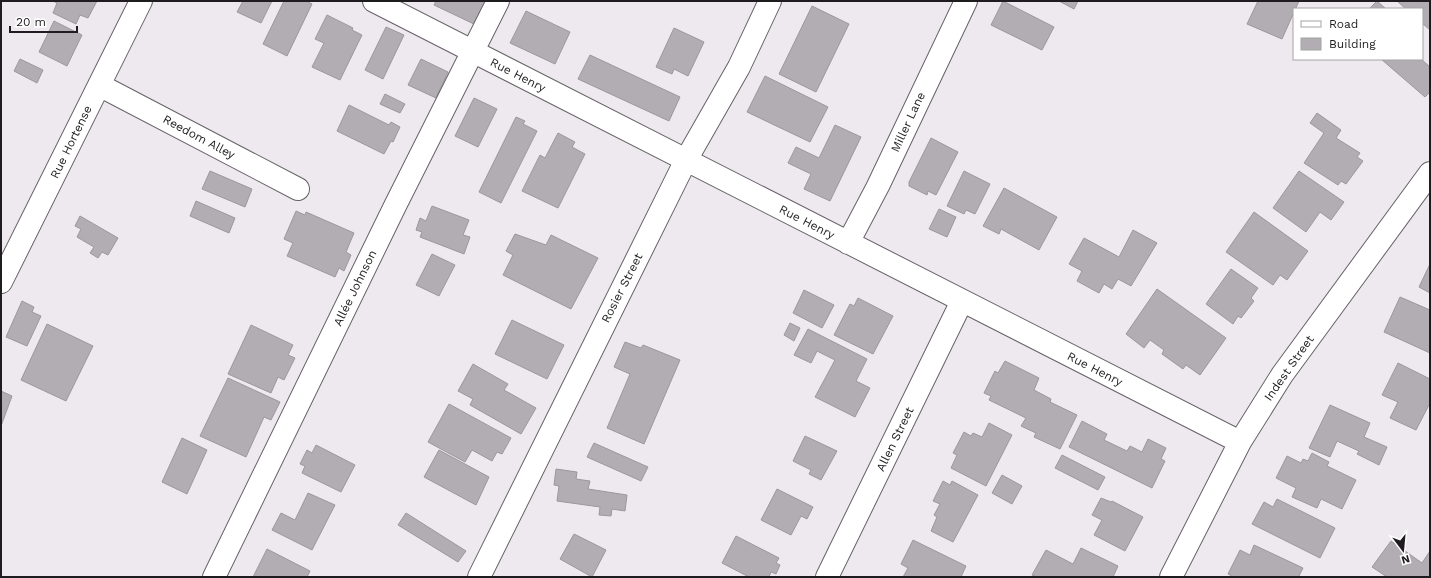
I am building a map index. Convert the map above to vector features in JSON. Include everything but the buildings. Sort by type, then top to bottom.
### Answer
[{"type":"street","name":"Rue Hortense","points":[[1,282],[141,1]]},
{"type":"street","name":"Rue Henry","points":[[374,1],[1240,442]]},
{"type":"street","name":"Allée Johnson","points":[[214,577],[395,206],[498,1]]},
{"type":"street","name":"Rosier Street","points":[[479,577],[686,160],[739,67],[770,1]]},
{"type":"street","name":"Miller Lane","points":[[848,243],[878,186],[966,1]]},
{"type":"street","name":"Reedom Alley","points":[[99,85],[298,189]]},
{"type":"street","name":"Indest Street","points":[[1172,577],[1240,442],[1282,375],[1430,173]]},
{"type":"street","name":"Allen Street","points":[[827,577],[962,301]]}]
